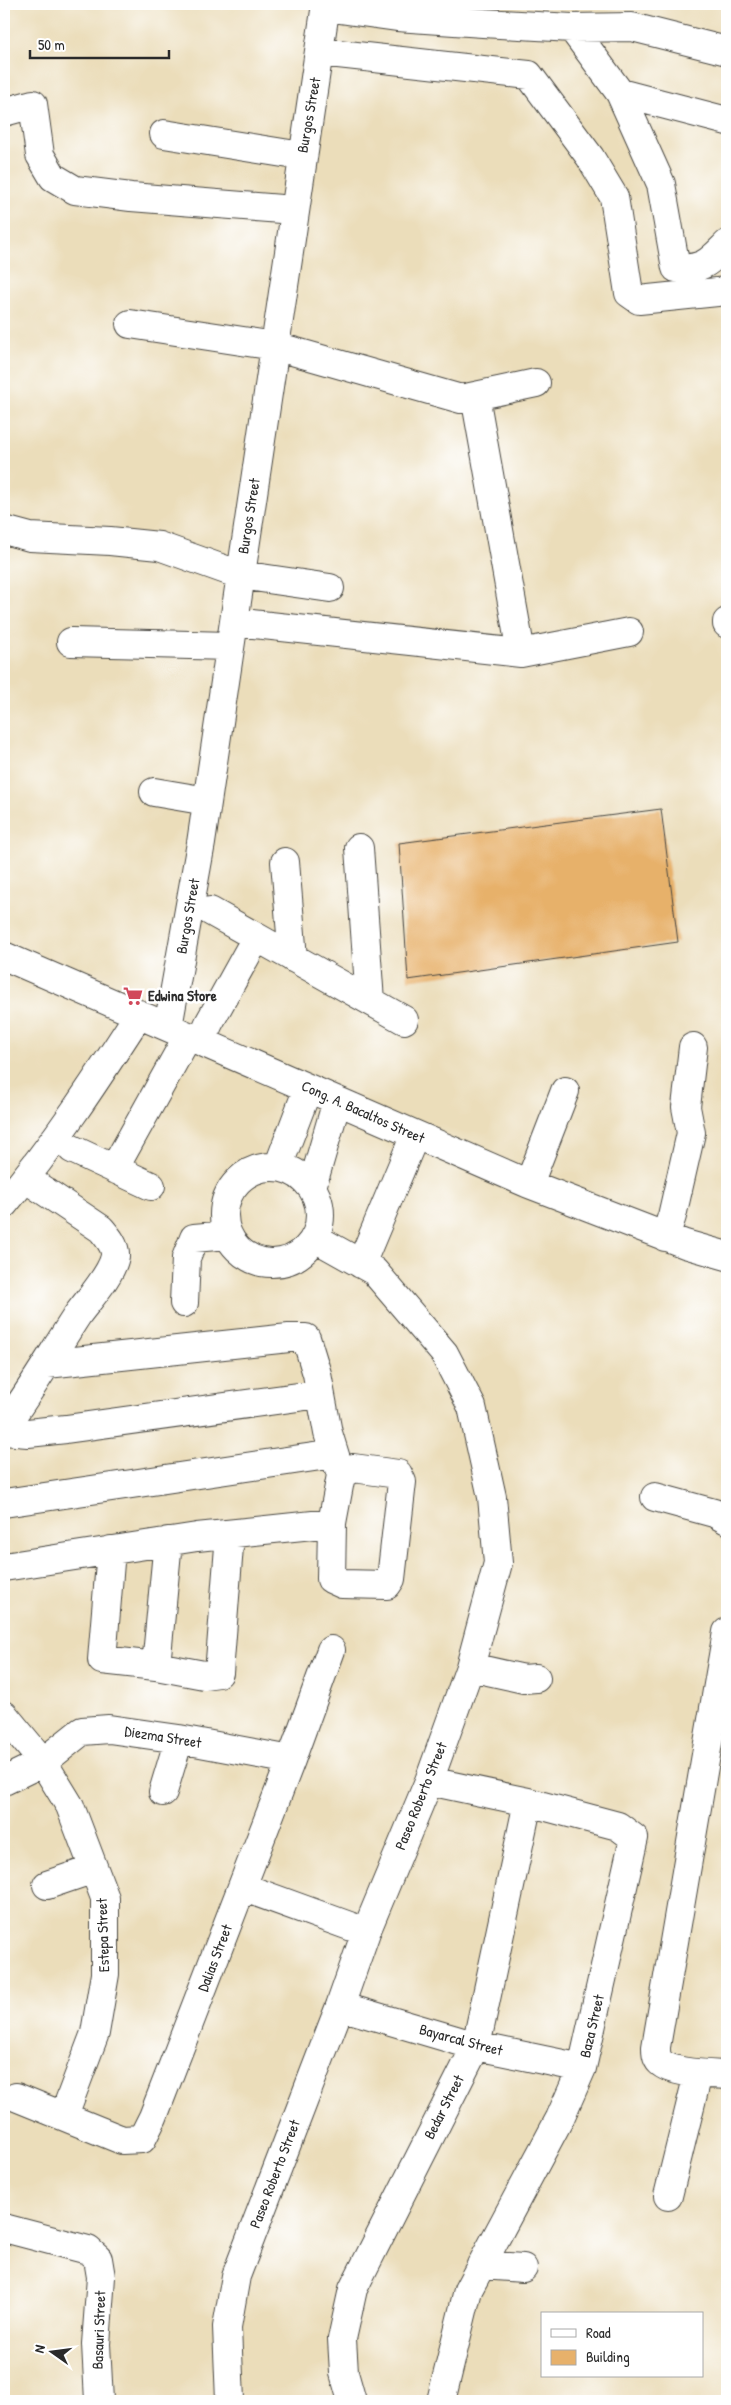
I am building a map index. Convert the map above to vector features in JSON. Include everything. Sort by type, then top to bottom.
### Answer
[{"type":"street","points":[[326,5],[485,14],[572,28],[632,27],[727,50]]},
{"type":"street","name":"Burgos Street","points":[[186,1035],[207,801],[326,5]]},
{"type":"street","points":[[572,28],[620,93],[661,184],[676,268],[694,269],[701,266],[707,263],[727,244]]},
{"type":"street","points":[[320,52],[529,75],[590,157],[614,197],[630,293],[639,300],[727,291]]},
{"type":"street","points":[[620,93],[727,121]]},
{"type":"street","points":[[4,112],[33,104],[40,155],[53,177],[75,190],[131,197],[294,210]]},
{"type":"street","points":[[164,134],[302,156]]},
{"type":"street","points":[[130,324],[274,346],[461,399],[536,383]]},
{"type":"street","points":[[474,396],[521,654]]},
{"type":"street","points":[[4,530],[30,537],[110,540],[159,546],[240,575],[330,588]]},
{"type":"street","points":[[71,642],[232,634],[521,654],[630,632]]},
{"type":"street","points":[[154,792],[207,801]]},
{"type":"street","points":[[359,848],[370,1001]]},
{"type":"street","points":[[285,862],[293,958]]},
{"type":"street","points":[[210,911],[404,1020]]},
{"type":"street","points":[[114,1169],[186,1035],[256,938]]},
{"type":"street","name":"Cong. A. Bacaltos Street","points":[[4,956],[529,1184],[665,1236],[727,1256]]},
{"type":"street","points":[[4,1204],[26,1178],[86,1094],[139,1014]]},
{"type":"street","points":[[665,1236],[672,1216],[691,1133],[686,1107],[693,1047]]},
{"type":"street","points":[[278,1167],[308,1088]]},
{"type":"street","points":[[529,1184],[565,1091]]},
{"type":"street","points":[[312,1187],[337,1101]]},
{"type":"street","points":[[361,1264],[415,1135]]},
{"type":"street","points":[[72,1149],[151,1186]]},
{"type":"street","points":[[278,1167],[297,1174],[312,1187],[319,1204],[320,1221],[315,1238],[304,1252],[288,1261],[270,1264],[253,1260],[238,1250],[228,1235],[224,1221],[225,1207],[230,1193],[238,1182],[250,1173],[263,1168],[278,1167]]},
{"type":"street","points":[[26,1178],[96,1225],[110,1240],[116,1254],[110,1271],[4,1429],[28,1433],[47,1431],[320,1394]]},
{"type":"street","points":[[184,1303],[186,1258],[194,1238],[228,1235]]},
{"type":"street","name":"Paseo Roberto Street","points":[[230,2401],[227,2327],[236,2276],[340,2006],[366,1932],[429,1781],[470,1667],[498,1563],[492,1497],[472,1407],[444,1353],[374,1271],[315,1238]]},
{"type":"street","points":[[4,1503],[338,1464],[398,1474],[402,1482],[391,1579],[387,1584],[342,1584],[331,1580],[332,1523],[338,1464],[306,1338],[289,1338],[47,1364]]},
{"type":"street","points":[[655,1498],[701,1508],[727,1520]]},
{"type":"street","points":[[4,1567],[168,1541],[332,1523]]},
{"type":"street","points":[[111,1550],[102,1660],[156,1666],[204,1675],[219,1674],[230,1534]]},
{"type":"street","points":[[156,1666],[168,1541]]},
{"type":"street","points":[[727,1632],[656,2047],[657,2056],[661,2063],[668,2067],[698,2074],[727,2074]]},
{"type":"street","name":"Dalias Street","points":[[16,2097],[122,2140],[142,2139],[153,2117],[242,1888],[331,1650]]},
{"type":"street","points":[[470,1667],[524,1679],[536,1678]]},
{"type":"street","name":"Estepa Street","points":[[4,1715],[43,1762],[70,1806],[105,1898],[106,1974],[95,2033],[64,2116]]},
{"type":"street","name":"Diezma Street","points":[[43,1762],[82,1731],[109,1728],[291,1760]]},
{"type":"street","points":[[163,1792],[180,1739]]},
{"type":"street","points":[[4,1781],[43,1762]]},
{"type":"street","name":"Baza Street","points":[[429,1781],[528,1802],[618,1826],[634,1838],[582,2068],[560,2118],[468,2290],[441,2401]]},
{"type":"street","name":"Bedar Street","points":[[352,2401],[344,2373],[342,2338],[353,2289],[476,2046],[528,1802]]},
{"type":"street","points":[[47,1885],[94,1868]]},
{"type":"street","points":[[242,1888],[366,1932]]},
{"type":"street","name":"Bayarcal Street","points":[[340,2006],[476,2046],[582,2068]]},
{"type":"street","points":[[668,2196],[698,2074]]},
{"type":"street","name":"Basauri Street","points":[[4,2228],[88,2250],[98,2259],[101,2277],[96,2344],[100,2401]]},
{"type":"street","points":[[481,2265],[523,2268]]},
{"type":"building","points":[[661,809],[678,942],[408,980],[399,843]]},
{"type":"place","name":"Edwina Store","points":[[133,996]]}]
